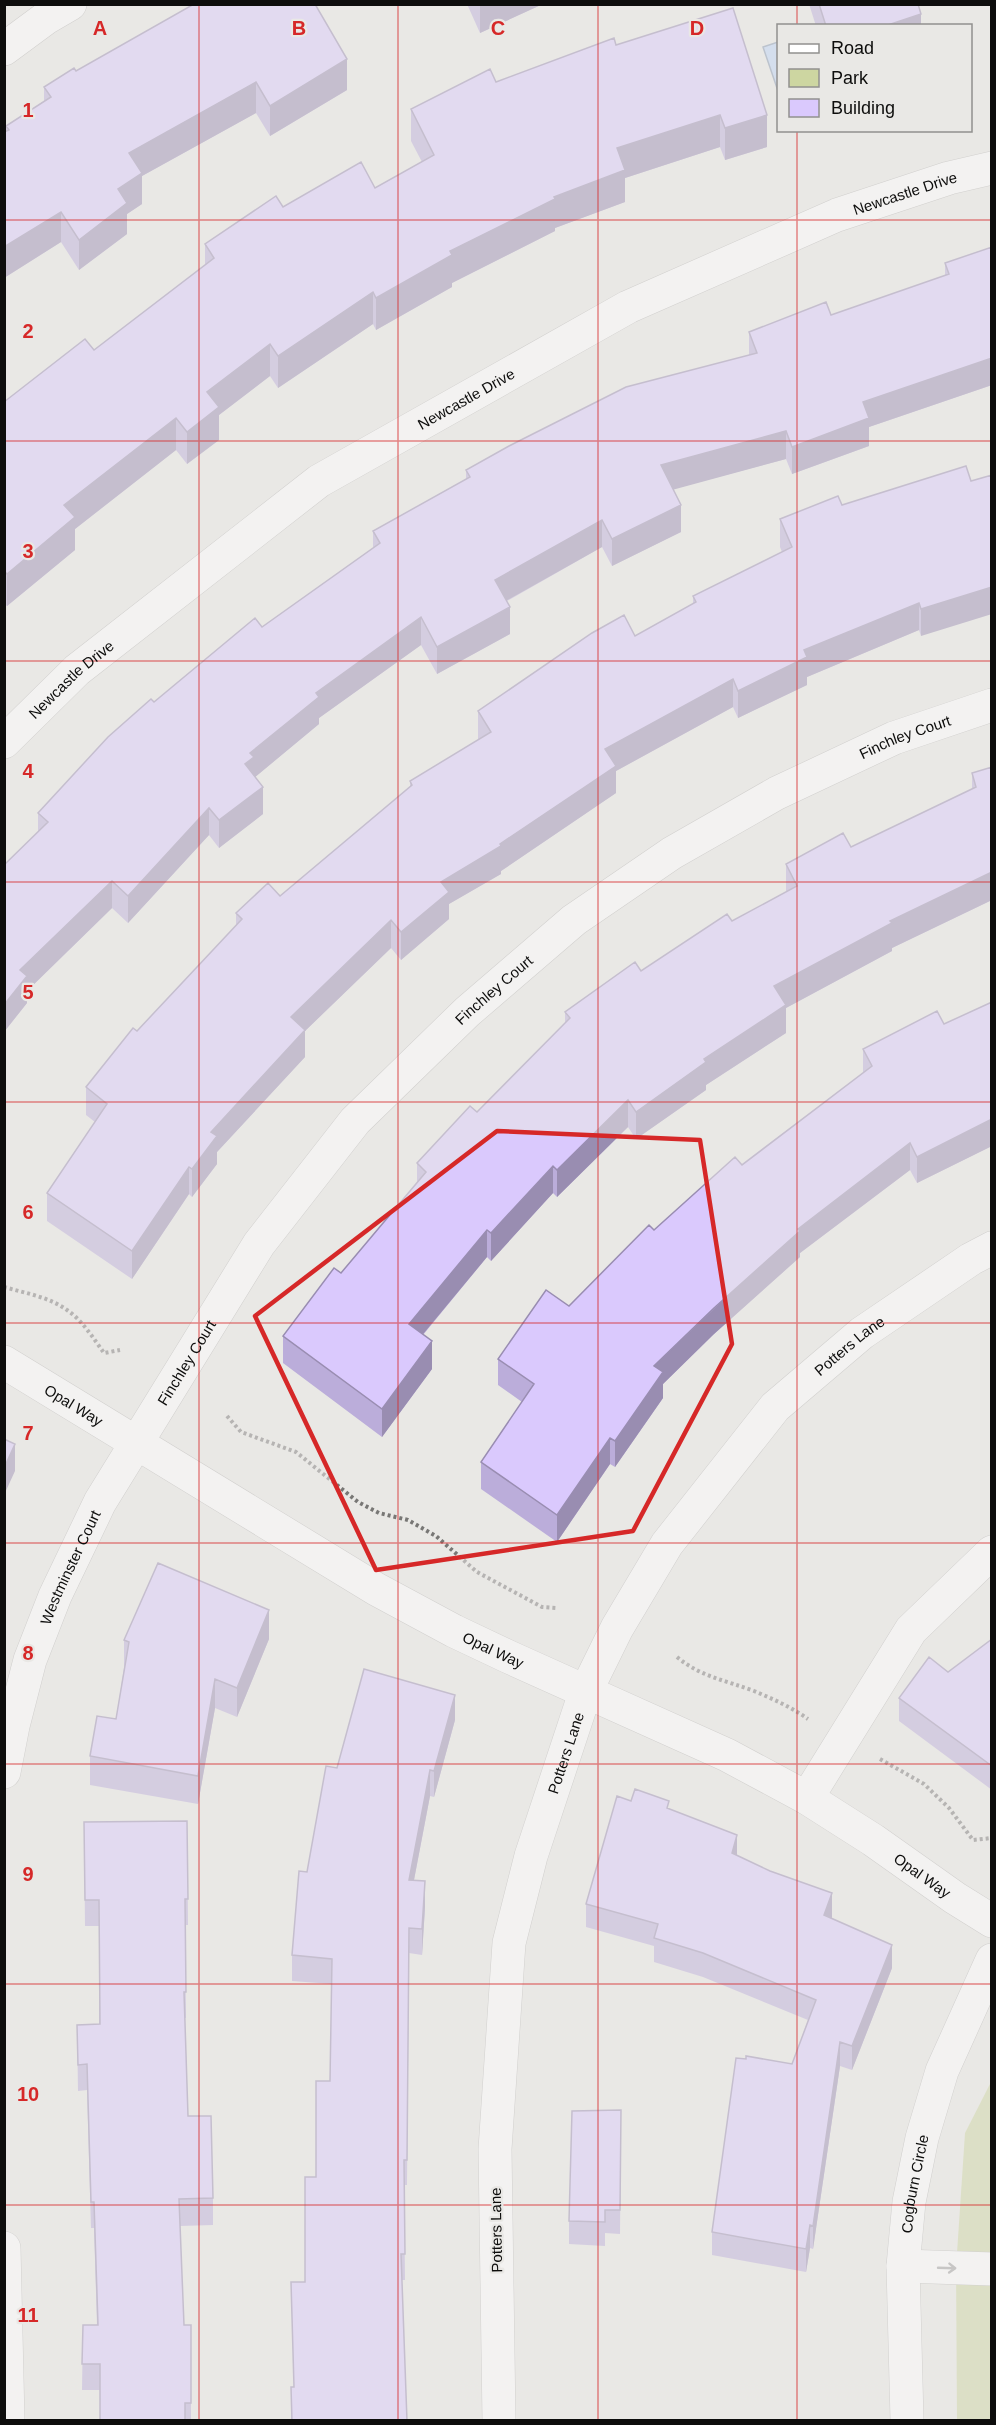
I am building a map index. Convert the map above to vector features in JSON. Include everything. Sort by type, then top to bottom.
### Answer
[{"type":"street","points":[[4,49],[46,18],[70,4]]},
{"type":"street","name":"Newcastle Drive","points":[[4,742],[77,670],[319,481],[628,307],[837,215],[949,177],[992,168]]},
{"type":"street","name":"Finchley Court","points":[[138,1442],[266,1235],[355,1121],[467,1012],[574,920],[672,853],[777,793],[894,738],[992,705]]},
{"type":"street","name":"Potters Lane","points":[[500,2421],[495,2149],[508,1943],[531,1856],[585,1693],[617,1628],[667,1544],[775,1407],[862,1333],[971,1259],[992,1248]]},
{"type":"street","name":"Opal Way","points":[[4,1362],[376,1589],[454,1631],[585,1693],[655,1721],[717,1750],[807,1798],[873,1840],[955,1898],[992,1920]]},
{"type":"street","name":"Westminster Court","points":[[4,1772],[30,1660],[55,1596],[100,1502],[138,1442]]},
{"type":"street","points":[[807,1798],[911,1630],[992,1552]]},
{"type":"street","name":"Cogburn Circle","points":[[907,2421],[903,2266],[909,2202],[922,2138],[942,2071],[992,1960]]},
{"type":"street","points":[[4,2247],[8,2421]]},
{"type":"street","points":[[903,2266],[992,2269]]},
{"type":"path","points":[[4,1287],[38,1296],[67,1310],[104,1353],[120,1350]]},
{"type":"path","points":[[228,1416],[241,1432],[296,1452],[358,1502],[379,1513],[408,1520],[436,1536],[477,1572],[542,1607],[556,1608]]},
{"type":"highlighted area","points":[[497,1131],[700,1140],[732,1344],[633,1531],[376,1570],[255,1316]]},
{"type":"green space","points":[[991,2082],[991,2420],[957,2420],[956,2268],[965,2133]]},
{"type":"water","points":[[777,42],[777,88],[763,47]]},
{"type":"building","points":[[194,4],[315,4],[347,59],[270,106],[256,82],[129,153],[142,173],[118,189],[127,203],[79,240],[61,212],[4,247],[4,132],[9,130],[6,126],[51,97],[44,87],[74,68],[76,71]]},
{"type":"building","points":[[819,4],[918,4],[921,14],[891,24],[825,24]]},
{"type":"building","points":[[733,8],[767,115],[725,128],[720,115],[617,148],[625,170],[554,197],[555,199],[450,251],[452,255],[376,298],[373,292],[278,356],[270,344],[207,392],[219,407],[187,432],[176,418],[64,505],[75,517],[7,574],[4,571],[4,402],[85,339],[94,350],[214,258],[205,244],[276,196],[283,207],[361,162],[375,188],[434,155],[411,109],[490,69],[496,82],[614,38],[616,45]]},
{"type":"building","points":[[992,247],[992,358],[863,402],[869,418],[792,447],[786,431],[661,465],[681,505],[612,539],[602,520],[495,580],[510,607],[437,647],[421,617],[316,693],[319,697],[250,753],[254,757],[245,764],[263,787],[219,820],[209,808],[128,896],[112,881],[20,970],[27,976],[4,1005],[4,865],[48,822],[38,813],[108,737],[151,699],[154,702],[255,618],[262,627],[380,543],[373,531],[470,477],[466,470],[626,387],[757,353],[749,332],[826,302],[831,315],[949,274],[945,263]]},
{"type":"building","points":[[966,466],[971,481],[992,475],[992,587],[921,609],[919,603],[804,650],[807,657],[738,691],[733,679],[605,749],[616,766],[500,844],[501,846],[441,882],[449,892],[401,932],[391,920],[291,1017],[305,1030],[211,1132],[217,1136],[192,1169],[189,1167],[132,1251],[47,1193],[107,1104],[86,1087],[133,1028],[137,1031],[242,919],[236,913],[268,883],[280,896],[412,785],[410,781],[491,732],[478,711],[592,633],[624,615],[635,636],[696,602],[693,596],[792,547],[780,519],[838,496],[842,505]]},
{"type":"building","points":[[992,767],[992,872],[890,921],[892,923],[774,986],[786,1005],[704,1059],[706,1062],[636,1112],[628,1100],[557,1170],[553,1166],[491,1233],[487,1230],[409,1324],[432,1341],[382,1409],[283,1336],[334,1268],[341,1273],[426,1172],[417,1163],[470,1106],[477,1112],[570,1018],[565,1012],[635,962],[641,971],[727,914],[732,921],[797,886],[786,864],[843,833],[851,847],[976,787],[972,773]]},
{"type":"building","points":[[992,1002],[992,1119],[917,1157],[910,1143],[798,1229],[800,1231],[714,1308],[654,1366],[663,1372],[615,1441],[610,1438],[557,1515],[481,1462],[534,1384],[498,1359],[546,1290],[569,1306],[649,1225],[654,1230],[735,1157],[742,1165],[872,1066],[863,1049],[937,1011],[944,1024]]},
{"type":"building","points":[[4,1439],[15,1444],[4,1468]]},
{"type":"building","points":[[158,1563],[269,1610],[237,1688],[215,1679],[198,1776],[90,1756],[97,1716],[116,1719],[129,1642],[124,1640]]},
{"type":"building","points":[[992,1639],[992,1766],[899,1698],[929,1657],[948,1672]]},
{"type":"building","points":[[364,1669],[455,1695],[434,1771],[430,1770],[409,1880],[425,1881],[422,1929],[409,1928],[407,2160],[404,2160],[405,2254],[401,2254],[407,2421],[292,2421],[291,2387],[294,2387],[291,2282],[305,2282],[305,2177],[316,2177],[316,2081],[330,2081],[332,1959],[292,1955],[299,1871],[307,1872],[326,1766],[337,1768]]},
{"type":"building","points":[[635,1789],[669,1801],[667,1808],[737,1835],[732,1853],[770,1871],[832,1893],[824,1915],[892,1945],[852,2046],[840,2042],[813,2226],[810,2225],[806,2249],[712,2232],[736,2058],[746,2059],[746,2056],[792,2064],[816,2000],[703,1953],[654,1938],[658,1924],[586,1904],[617,1796],[631,1801]]},
{"type":"building","points":[[187,1821],[188,1899],[185,1899],[186,1992],[184,1992],[188,2116],[211,2116],[213,2198],[179,2199],[184,2325],[191,2325],[191,2403],[185,2403],[185,2421],[100,2421],[100,2364],[82,2364],[83,2325],[98,2325],[94,2202],[91,2202],[87,2064],[78,2065],[77,2025],[100,2024],[99,1900],[85,1900],[84,1822]]},
{"type":"building","points":[[621,2110],[620,2210],[605,2210],[605,2222],[569,2221],[572,2111]]}]
